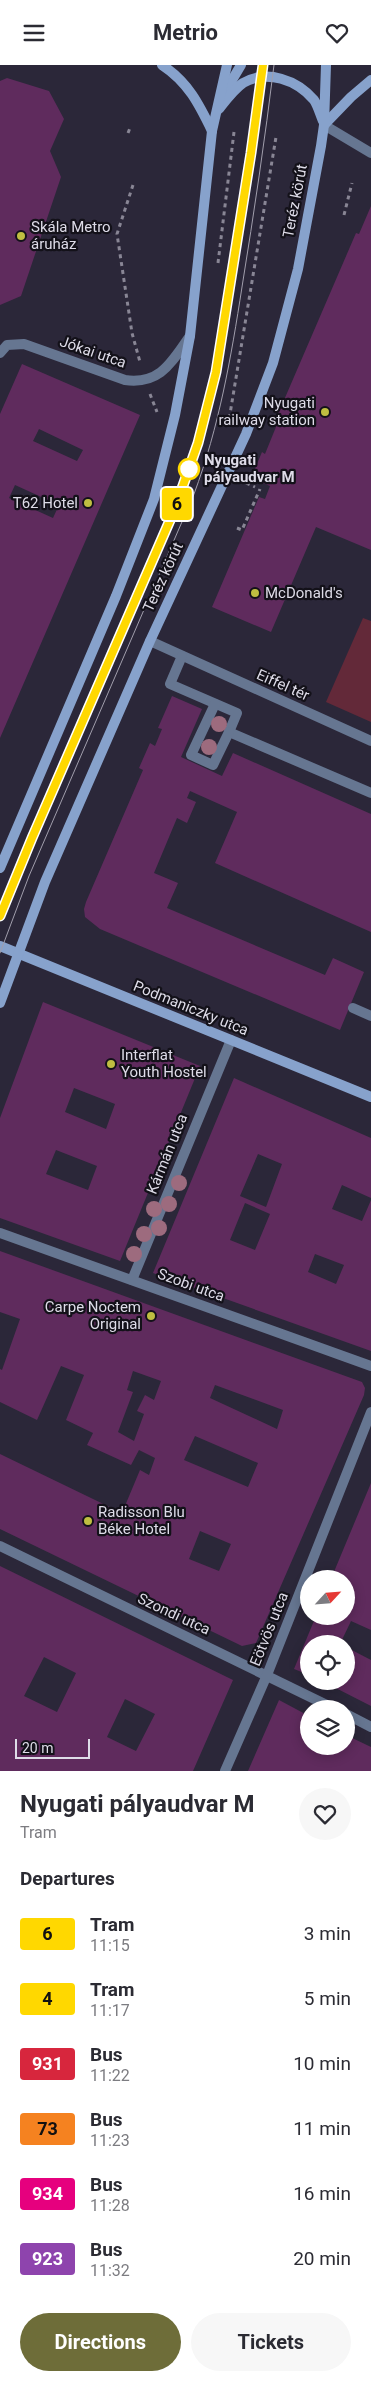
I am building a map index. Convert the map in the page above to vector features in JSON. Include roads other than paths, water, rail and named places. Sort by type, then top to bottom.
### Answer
[{"type":"main road","points":[[162,65],[172,71],[191,91],[212,131]]},
{"type":"main road","points":[[0,868],[145,527],[154,499],[176,415],[190,336],[212,131],[227,65]]},
{"type":"main road","points":[[217,111],[233,75],[241,65]]},
{"type":"main road","name":"Teréz körút","points":[[0,1003],[45,882],[150,641],[246,434],[272,363],[298,269],[324,125],[326,65]]},
{"type":"main road","points":[[217,111],[241,84],[253,78],[276,77],[290,82],[305,91],[315,102],[324,125],[351,97],[371,80]]},
{"type":"main road","name":"Podmaniczky utca","points":[[0,946],[18,955],[371,1097]]},
{"type":"street","points":[[324,125],[371,153]]},
{"type":"street","name":"Jókai utca","points":[[2,346],[24,344],[125,380],[137,382],[146,381],[168,367],[190,336]]},
{"type":"street","name":"Eiffel tér","points":[[150,641],[371,741]]},
{"type":"street","points":[[182,656],[170,684],[215,703],[237,713],[214,765],[201,763],[191,755],[215,703]]},
{"type":"street","points":[[229,732],[371,793]]},
{"type":"street","points":[[353,1008],[371,1016]]},
{"type":"street","name":"Kármán utca","points":[[132,1280],[231,1040]]},
{"type":"street","name":"Szobi utca","points":[[0,1233],[371,1366]]},
{"type":"street","name":"Eötvös utca","points":[[224,1771],[267,1675],[371,1412]]},
{"type":"street","name":"Szondi utca","points":[[0,1546],[317,1700]]},
{"type":"street","points":[[355,1719],[371,1727]]},
{"type":"tram line","points":[[0,916],[174,511],[198,443],[216,372],[263,65]]},
{"type":"tram line","name":"6","points":[[0,916],[174,511],[198,443],[216,372],[263,65]]},
{"type":"tram line","points":[[0,953],[29,876],[194,494],[203,469],[217,418],[233,340],[255,204],[274,65]]},
{"type":"place","name":"Skála Metro áruház","points":[[21,236]]},
{"type":"place","name":"Nyugati railway station","points":[[325,412]]},
{"type":"place","name":"Nyugati pályaudvar M","points":[[189,469]]},
{"type":"place","name":"T62 Hotel","points":[[88,503]]},
{"type":"place","name":"McDonald's","points":[[255,593]]},
{"type":"place","name":"Interflat Youth Hostel","points":[[111,1064]]},
{"type":"place","name":"Carpe Noctem Original","points":[[151,1316]]},
{"type":"place","name":"Radisson Blu Béke Hotel","points":[[88,1521]]}]
